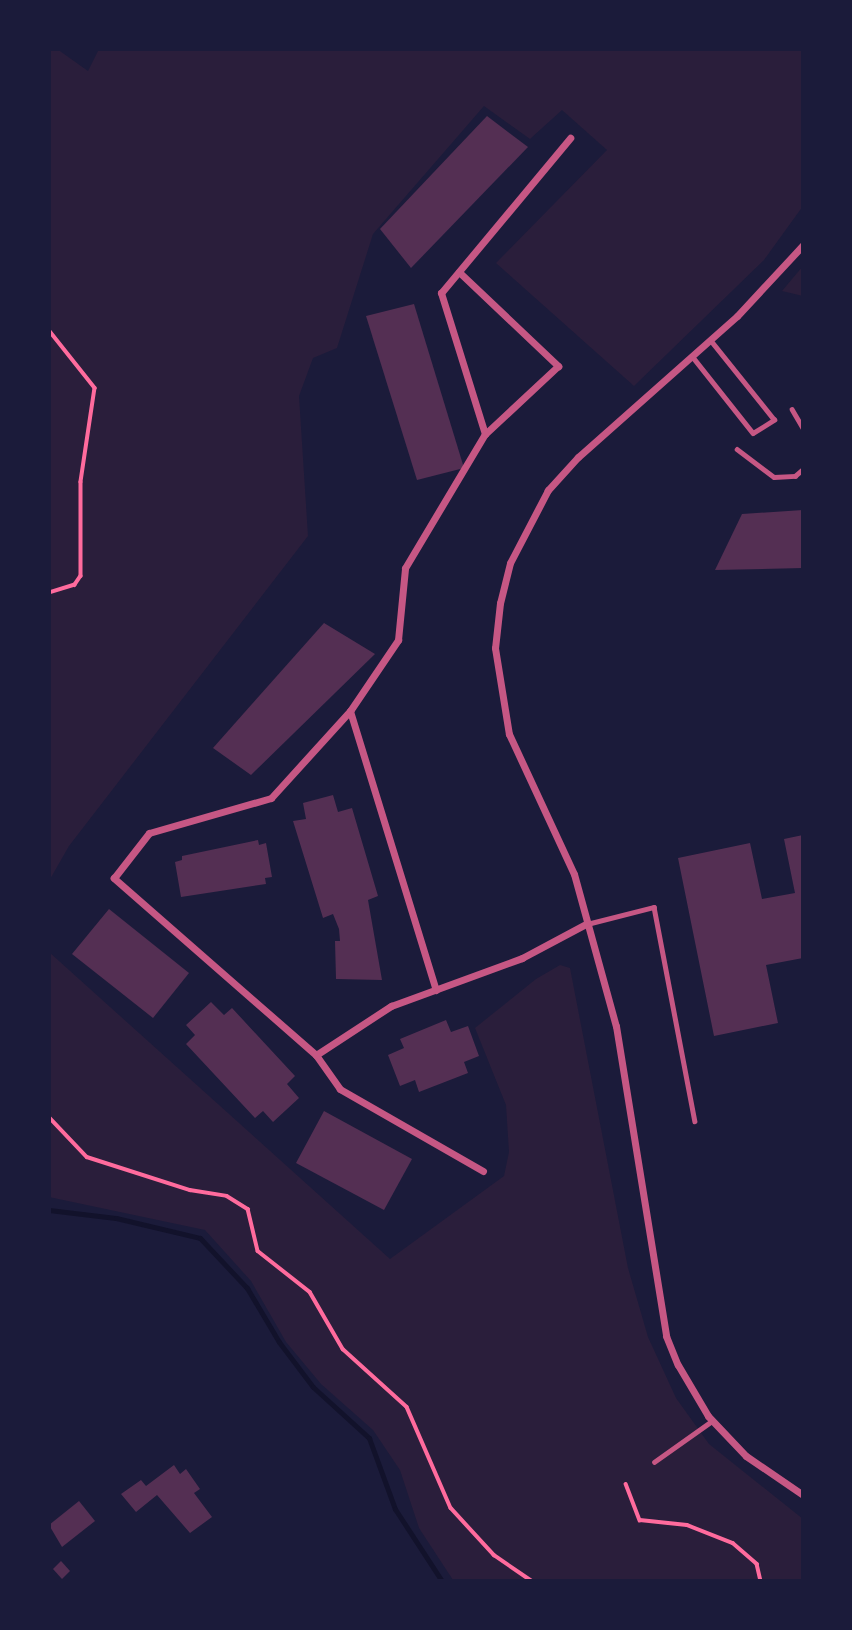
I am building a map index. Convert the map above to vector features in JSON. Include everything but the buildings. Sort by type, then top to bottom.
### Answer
[{"type":"street","points":[[485,434],[441,293],[570,138]]},
{"type":"street","points":[[803,245],[710,340],[578,457],[548,490],[510,563],[499,603],[495,648],[509,734],[573,874],[616,1026],[666,1336],[688,1384],[713,1421],[746,1456],[803,1495]]},
{"type":"street","points":[[459,272],[558,366],[485,434],[405,568],[398,640],[349,711],[271,797],[149,833],[114,878],[316,1055],[340,1089],[483,1171]]},
{"type":"street","points":[[349,711],[436,990]]},
{"type":"street","points":[[316,1055],[391,1006],[522,958],[586,924]]},
{"type":"lane","points":[[692,356],[753,433],[774,420],[710,340]]},
{"type":"lane","points":[[792,409],[803,428]]},
{"type":"lane","points":[[737,449],[774,477],[795,476],[803,469]]},
{"type":"lane","points":[[586,924],[654,907],[695,1121]]},
{"type":"lane","points":[[654,1462],[713,1421]]},
{"type":"path","points":[[49,330],[95,388],[81,482],[81,576],[75,585],[49,593]]},
{"type":"path","points":[[49,1117],[87,1157],[190,1191],[228,1196],[248,1209],[258,1251],[310,1292],[343,1349],[407,1407],[451,1508],[494,1555],[532,1581]]},
{"type":"path","points":[[626,1484],[640,1520],[687,1525],[733,1544],[757,1564],[761,1581]]},
{"type":"shaded area","points":[[49,49],[57,49],[88,71],[99,49],[803,49],[803,206],[764,260],[634,386],[496,263],[607,150],[562,110],[530,139],[484,106],[373,234],[337,348],[313,358],[299,396],[308,536],[69,846],[49,881]]},
{"type":"shaded area","points":[[803,266],[803,296],[782,291]]},
{"type":"shaded area","points":[[49,952],[390,1259],[504,1176],[509,1152],[506,1105],[475,1028],[536,979],[560,965],[570,968],[628,1268],[648,1337],[676,1398],[709,1444],[803,1519],[803,1581],[453,1580],[419,1528],[400,1470],[373,1430],[321,1384],[286,1342],[251,1281],[205,1230],[49,1197]]},
{"type":"waterway","points":[[49,1210],[116,1218],[200,1238],[247,1288],[279,1342],[313,1387],[369,1438],[395,1509],[442,1581]]}]
